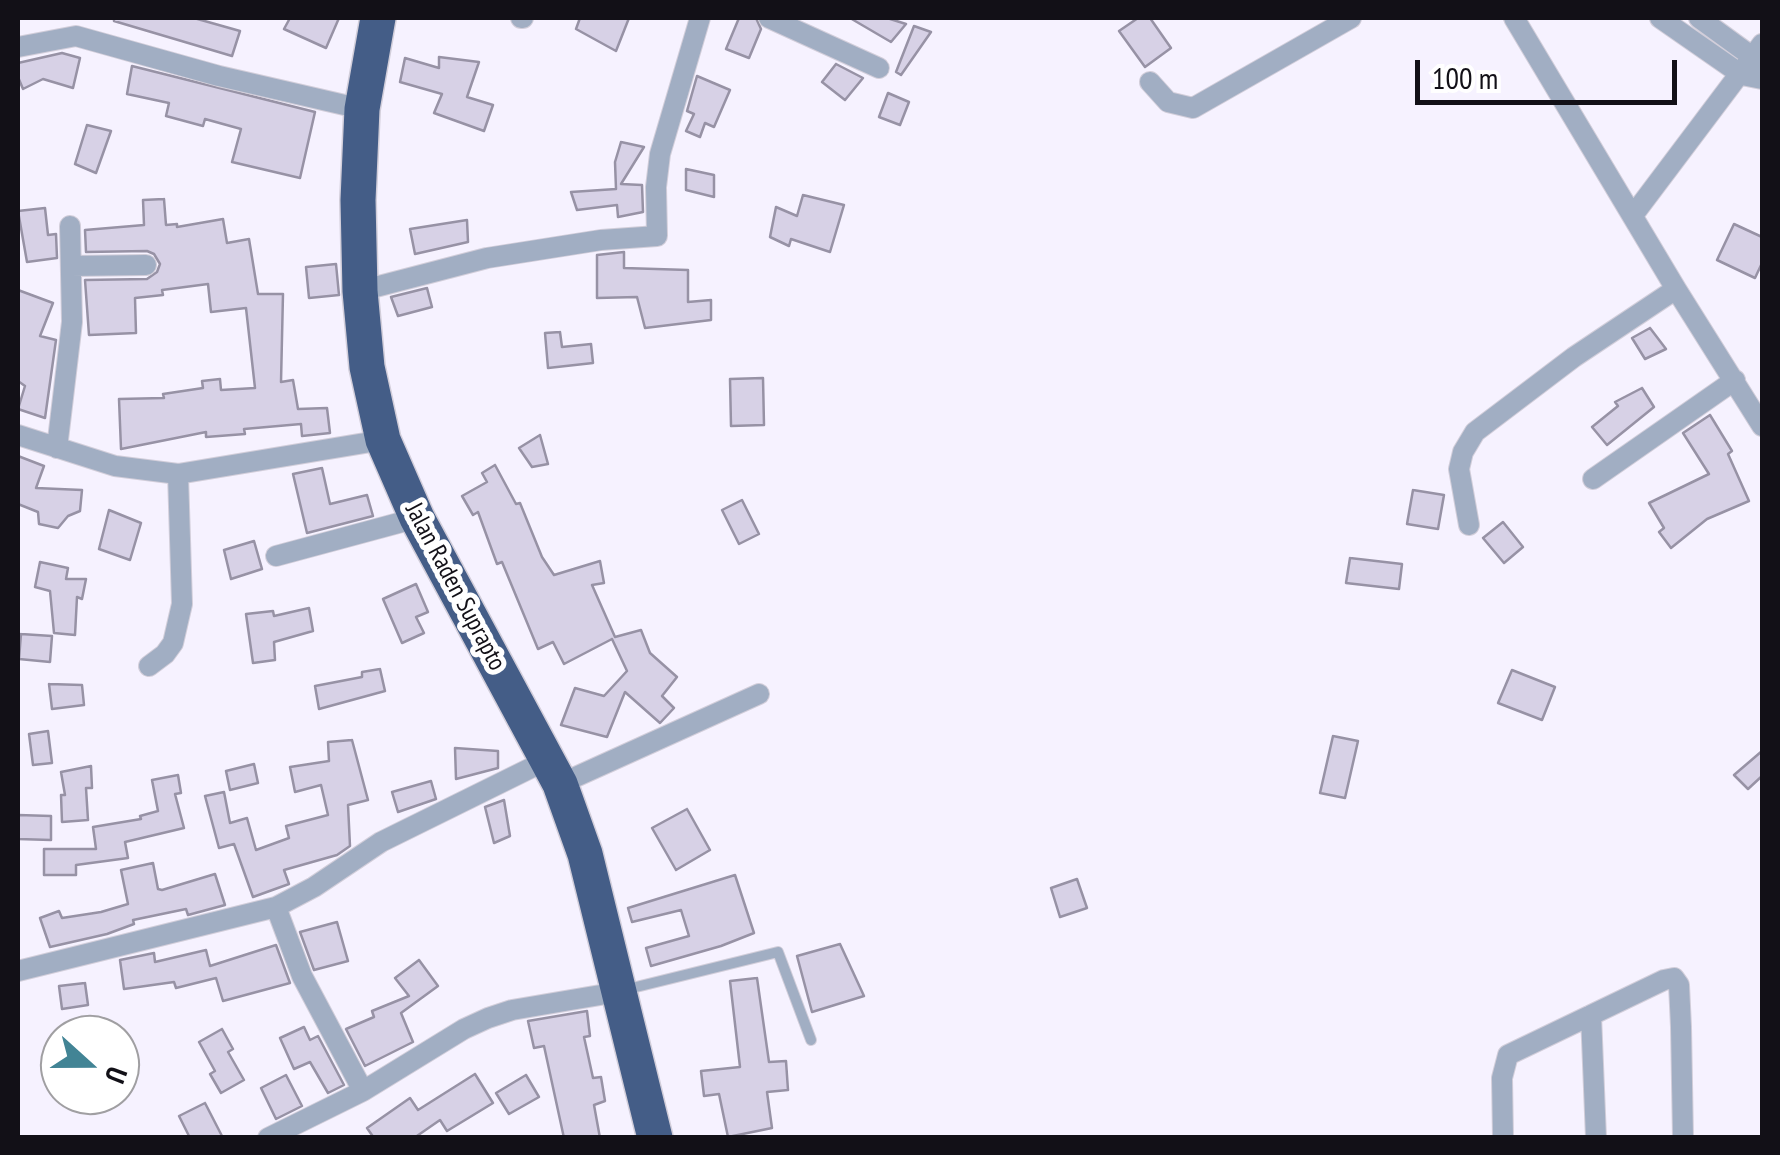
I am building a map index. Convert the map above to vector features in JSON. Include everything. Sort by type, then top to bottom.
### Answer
[{"type":"highway","name":"Jalan Raden Suprapto","points":[[378,18],[362,108],[358,200],[367,367],[384,440],[417,518],[553,772],[585,854],[655,1138]]},
{"type":"street","points":[[360,291],[487,258],[601,240],[657,236],[660,154],[700,18]]},
{"type":"street","points":[[769,18],[879,68]]},
{"type":"street","points":[[1150,82],[1168,102],[1193,108],[1352,18]]},
{"type":"street","points":[[1514,18],[1762,426]]},
{"type":"street","points":[[1660,18],[1757,66]]},
{"type":"street","points":[[1699,18],[1757,66]]},
{"type":"street","points":[[18,47],[74,27],[219,76],[362,108]]},
{"type":"street","points":[[1634,214],[1757,66]]},
{"type":"street","points":[[57,448],[72,322],[70,226]]},
{"type":"street","points":[[71,266],[146,265]]},
{"type":"street","points":[[1468,526],[1459,468],[1475,432],[1574,357],[1676,289]]},
{"type":"street","points":[[1593,479],[1734,380]]},
{"type":"street","points":[[18,435],[115,466],[178,474],[384,440]]},
{"type":"street","points":[[150,666],[173,644],[182,604],[178,474]]},
{"type":"street","points":[[276,556],[417,518]]},
{"type":"street","points":[[18,971],[276,907],[381,842],[759,694]]},
{"type":"street","points":[[276,907],[302,976],[364,1091]]},
{"type":"street","points":[[1503,1138],[1502,1078],[1508,1055],[1664,980],[1678,979],[1683,1138]]},
{"type":"street","points":[[268,1138],[364,1091],[464,1028],[526,1007],[618,992]]},
{"type":"street","points":[[1591,1015],[1596,1138]]},
{"type":"lane","points":[[618,992],[778,952],[811,1040]]},
{"type":"building","points":[[114,18],[194,18],[240,31],[232,56]]},
{"type":"building","points":[[290,18],[339,18],[326,48],[284,29]]},
{"type":"building","points":[[580,18],[629,18],[616,51],[576,29]]},
{"type":"building","points":[[739,18],[756,18],[761,29],[749,58],[726,49]]},
{"type":"building","points":[[850,18],[887,18],[906,24],[891,42]]},
{"type":"building","points":[[1138,18],[1150,18],[1171,48],[1145,67],[1119,31]]},
{"type":"building","points":[[914,26],[931,32],[901,75],[896,72]]},
{"type":"building","points":[[62,53],[80,58],[73,88],[43,79],[23,89],[18,63]]},
{"type":"building","points":[[439,57],[479,62],[467,97],[493,105],[484,131],[434,113],[442,94],[400,82],[405,58],[439,68]]},
{"type":"building","points":[[836,64],[863,78],[845,100],[822,82]]},
{"type":"building","points":[[132,66],[315,112],[300,178],[232,162],[241,129],[205,119],[203,126],[166,116],[169,103],[127,94]]},
{"type":"building","points":[[697,76],[730,90],[714,127],[705,123],[700,137],[686,131],[694,114],[687,111]]},
{"type":"building","points":[[888,93],[909,102],[900,125],[879,117]]},
{"type":"building","points":[[87,125],[111,131],[96,173],[75,164]]},
{"type":"building","points":[[621,142],[644,147],[621,184],[642,185],[643,212],[618,217],[617,205],[577,210],[571,192],[616,189],[615,162]]},
{"type":"building","points":[[686,169],[714,175],[714,197],[686,190]]},
{"type":"building","points":[[803,195],[844,205],[830,252],[791,239],[789,246],[770,237],[776,207],[797,216]]},
{"type":"building","points":[[164,199],[166,225],[177,227],[223,219],[227,243],[249,239],[258,294],[283,294],[281,382],[293,380],[298,409],[327,408],[330,433],[302,436],[301,424],[244,429],[245,434],[206,437],[206,432],[121,449],[119,399],[164,398],[163,394],[203,388],[202,381],[220,379],[221,390],[255,388],[246,308],[211,312],[208,284],[135,298],[136,333],[89,335],[85,280],[147,279],[160,264],[147,251],[86,252],[85,230],[144,225],[143,200]]},
{"type":"building","points":[[45,208],[48,235],[56,234],[57,258],[27,262],[18,211]]},
{"type":"building","points":[[467,220],[468,242],[415,254],[410,229]]},
{"type":"building","points":[[1734,224],[1762,237],[1762,263],[1755,278],[1717,260]]},
{"type":"building","points":[[624,252],[624,268],[688,270],[688,302],[711,300],[711,320],[645,328],[637,297],[597,298],[597,255]]},
{"type":"building","points":[[336,264],[339,295],[309,298],[306,267]]},
{"type":"building","points":[[427,288],[432,307],[398,316],[391,297]]},
{"type":"building","points":[[18,290],[53,303],[40,336],[56,340],[45,418],[18,409],[25,386],[18,381]]},
{"type":"building","points":[[1650,328],[1666,349],[1645,359],[1632,338]]},
{"type":"building","points":[[560,332],[562,347],[591,344],[593,363],[548,368],[545,333]]},
{"type":"building","points":[[763,378],[764,425],[731,426],[730,379]]},
{"type":"building","points":[[1642,388],[1654,407],[1607,445],[1592,427],[1618,406],[1615,402]]},
{"type":"building","points":[[1710,415],[1732,451],[1728,454],[1749,501],[1707,519],[1671,548],[1659,532],[1664,528],[1649,503],[1709,474],[1683,433]]},
{"type":"building","points":[[540,435],[548,464],[532,467],[519,448]]},
{"type":"building","points":[[18,456],[44,466],[36,488],[82,490],[80,511],[68,516],[58,528],[39,524],[38,512],[18,504]]},
{"type":"building","points":[[495,465],[516,504],[520,503],[542,557],[554,575],[600,561],[604,583],[592,585],[615,637],[641,630],[650,653],[677,677],[662,696],[674,708],[660,723],[625,692],[607,737],[561,725],[575,688],[604,696],[627,671],[612,639],[564,664],[553,642],[538,649],[502,562],[497,564],[478,512],[473,515],[462,496],[487,482],[482,473]]},
{"type":"building","points":[[322,468],[330,504],[367,495],[373,516],[307,533],[293,474]]},
{"type":"building","points":[[1413,490],[1444,495],[1438,529],[1407,524]]},
{"type":"building","points":[[742,500],[759,534],[739,544],[722,510]]},
{"type":"building","points":[[109,510],[141,523],[130,560],[99,549]]},
{"type":"building","points":[[1503,522],[1523,547],[1504,563],[1483,538]]},
{"type":"building","points":[[254,541],[262,569],[231,579],[224,550]]},
{"type":"building","points":[[1350,558],[1402,564],[1399,589],[1346,583]]},
{"type":"building","points":[[40,562],[68,568],[66,579],[86,579],[82,599],[77,597],[75,635],[54,633],[50,591],[35,587]]},
{"type":"building","points":[[416,584],[428,612],[416,617],[424,633],[402,643],[383,599]]},
{"type":"building","points":[[309,608],[313,631],[274,642],[275,660],[253,663],[246,614],[273,611],[274,616]]},
{"type":"building","points":[[21,634],[52,636],[50,662],[19,659]]},
{"type":"building","points":[[380,669],[385,691],[319,709],[315,686],[362,677],[362,672]]},
{"type":"building","points":[[1512,670],[1555,687],[1542,720],[1498,703]]},
{"type":"building","points":[[49,684],[82,685],[84,705],[52,709]]},
{"type":"building","points":[[48,731],[52,763],[33,765],[29,734]]},
{"type":"building","points":[[1333,736],[1358,741],[1345,798],[1320,793]]},
{"type":"building","points":[[352,740],[368,800],[348,805],[350,846],[337,855],[284,870],[289,884],[253,897],[234,844],[219,848],[205,796],[224,792],[230,823],[247,818],[256,850],[289,838],[286,826],[328,815],[321,785],[295,792],[290,767],[329,761],[328,742]]},
{"type":"building","points":[[455,748],[498,751],[498,768],[456,779]]},
{"type":"building","points":[[1762,751],[1762,776],[1748,789],[1734,775]]},
{"type":"building","points":[[254,764],[258,783],[230,790],[226,771]]},
{"type":"building","points":[[91,766],[92,788],[86,788],[88,820],[62,822],[61,795],[65,795],[61,772]]},
{"type":"building","points":[[178,775],[181,793],[175,794],[184,828],[125,842],[128,858],[76,865],[76,875],[44,875],[44,849],[96,849],[93,827],[141,819],[140,816],[158,811],[152,780]]},
{"type":"building","points":[[431,781],[436,799],[398,812],[392,792]]},
{"type":"building","points":[[504,800],[510,836],[494,843],[485,807]]},
{"type":"building","points":[[687,809],[710,850],[676,870],[652,828]]},
{"type":"building","points":[[18,815],[51,816],[51,840],[18,839]]},
{"type":"building","points":[[153,863],[158,889],[162,890],[215,874],[225,905],[188,915],[186,909],[133,920],[134,924],[107,934],[50,947],[40,918],[59,911],[62,918],[128,904],[121,870]]},
{"type":"building","points":[[735,875],[754,933],[651,966],[646,948],[689,936],[681,910],[632,922],[628,908]]},
{"type":"building","points":[[1077,879],[1087,908],[1060,917],[1051,888]]},
{"type":"building","points":[[337,922],[348,961],[314,970],[300,932]]},
{"type":"building","points":[[840,944],[864,996],[812,1012],[797,956]]},
{"type":"building","points":[[276,945],[290,983],[223,1001],[216,978],[176,988],[174,982],[124,989],[120,960],[154,953],[155,962],[206,950],[210,966]]},
{"type":"building","points":[[419,960],[438,986],[401,1013],[413,1042],[365,1066],[346,1029],[374,1017],[372,1011],[409,996],[395,978]]},
{"type":"building","points":[[757,978],[769,1062],[786,1061],[788,1090],[767,1092],[772,1128],[728,1137],[719,1094],[704,1096],[701,1071],[740,1067],[730,981]]},
{"type":"building","points":[[85,983],[88,1005],[62,1009],[59,986]]},
{"type":"building","points":[[587,1011],[590,1036],[584,1037],[593,1078],[601,1077],[605,1101],[594,1105],[600,1138],[564,1138],[544,1046],[534,1048],[528,1021]]},
{"type":"building","points":[[304,1027],[310,1040],[318,1036],[344,1085],[328,1093],[310,1062],[294,1069],[280,1038]]},
{"type":"building","points":[[222,1029],[233,1049],[228,1052],[244,1080],[221,1093],[210,1074],[215,1071],[199,1042]]},
{"type":"building","points":[[475,1074],[493,1103],[447,1131],[440,1120],[414,1138],[374,1138],[367,1128],[410,1098],[418,1110]]},
{"type":"building","points":[[286,1075],[302,1106],[276,1119],[261,1088]]},
{"type":"building","points":[[526,1075],[539,1097],[509,1114],[496,1093]]},
{"type":"building","points":[[205,1103],[223,1138],[190,1138],[179,1116]]}]
